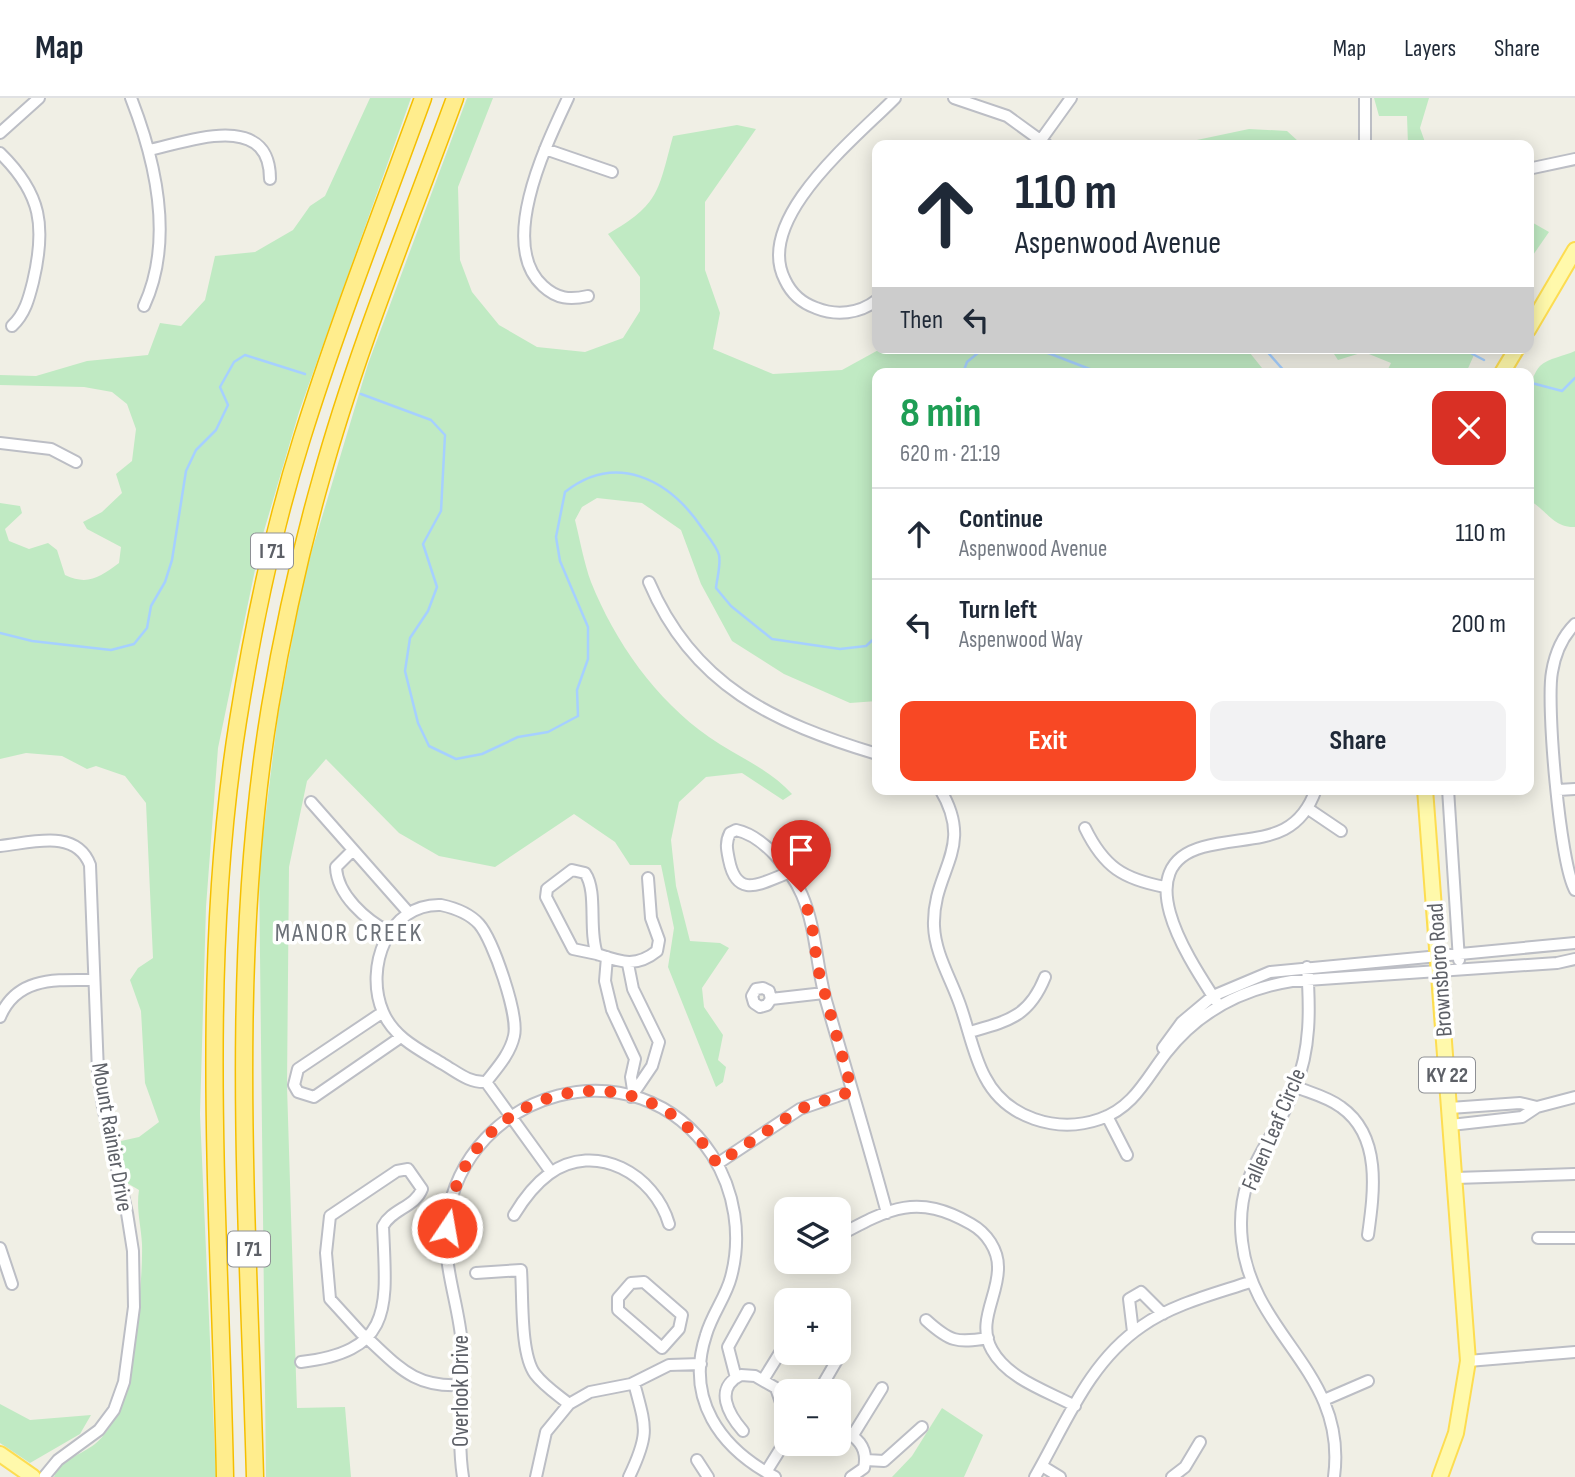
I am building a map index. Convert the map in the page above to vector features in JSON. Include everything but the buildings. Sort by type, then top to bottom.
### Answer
[{"type":"highway","name":"I 71","points":[[225,1477],[214,1046],[221,858],[237,723],[270,556],[301,440],[423,98]]},
{"type":"highway","name":"I 71","points":[[255,1477],[244,1030],[251,866],[263,755],[290,603],[321,478],[367,339],[455,98]]},
{"type":"main road","points":[[1534,315],[1575,250]]},
{"type":"main road","name":"Brownsboro Road","points":[[1426,795],[1468,1361]]},
{"type":"main road","name":"KY 22","points":[[1440,1477],[1459,1420],[1468,1361]]},
{"type":"main road","points":[[0,1454],[33,1477]]},
{"type":"street","points":[[0,132],[39,98]]},
{"type":"street","points":[[131,98],[149,150],[157,200],[158,242],[155,275],[144,306]]},
{"type":"street","points":[[568,98],[545,149],[529,200],[525,240],[527,260],[538,281],[551,293],[565,299],[588,296]]},
{"type":"street","points":[[872,303],[859,310],[831,312],[811,306],[798,297],[786,283],[779,264],[779,243],[786,220],[805,193],[895,98]]},
{"type":"street","points":[[954,98],[1007,116],[1037,140]]},
{"type":"street","points":[[1045,140],[1071,98]]},
{"type":"street","points":[[1365,98],[1365,140]]},
{"type":"street","points":[[149,150],[217,135],[240,136],[253,143],[262,153],[270,179]]},
{"type":"street","points":[[545,149],[612,172]]},
{"type":"street","points":[[0,153],[27,184],[41,226],[38,260],[29,299],[12,326]]},
{"type":"street","points":[[1534,168],[1575,159]]},
{"type":"street","points":[[0,443],[51,449],[76,463]]},
{"type":"street","points":[[649,582],[683,644],[727,687],[776,716],[872,752]]},
{"type":"street","points":[[1575,624],[1561,643],[1552,673],[1564,858],[1575,890]]},
{"type":"street","points":[[1558,790],[1575,789]]},
{"type":"street","points":[[943,795],[951,809],[955,835],[953,855],[938,891],[934,928],[941,959],[990,1087],[1020,1113],[1036,1121],[1062,1125],[1107,1116],[1139,1092],[1184,1033],[1216,1001],[1269,972],[1573,944],[1575,959],[1440,972],[1308,980],[1262,987],[1216,1001]]},
{"type":"street","points":[[1216,1001],[1169,916],[1165,887],[1178,862],[1188,853],[1203,846],[1276,834],[1296,822],[1312,795]]},
{"type":"street","points":[[1448,795],[1459,970]]},
{"type":"street","points":[[311,802],[408,912]]},
{"type":"street","points":[[1307,808],[1341,831]]},
{"type":"street","points":[[1086,828],[1100,856],[1107,863],[1135,880],[1165,887]]},
{"type":"street","points":[[788,873],[754,886],[739,883],[732,877],[726,845],[730,834],[736,830],[752,836],[779,860],[788,873],[801,892],[811,919],[824,993],[845,1057],[887,1213]]},
{"type":"street","name":"Mount Rainier Drive","points":[[0,846],[65,841],[74,844],[87,856],[91,871],[94,980],[103,1107],[133,1251],[132,1327],[124,1382],[114,1410],[99,1430],[58,1460],[44,1477]]},
{"type":"street","points":[[354,850],[336,867],[336,879],[344,893],[363,913],[389,932]]},
{"type":"street","points":[[632,1093],[631,1077],[635,1059],[612,1010],[602,955],[592,942],[589,877],[585,873],[572,870],[547,889],[546,897],[573,949],[602,955],[628,964],[640,963],[657,951],[659,946],[651,918],[648,878]]},
{"type":"street","points":[[422,906],[446,906],[470,916],[484,932],[514,1010],[516,1024],[511,1046],[486,1082],[471,1081],[401,1037],[383,1012],[379,974],[389,932],[408,912],[422,906]]},
{"type":"street","points":[[1498,951],[1499,967]]},
{"type":"street","points":[[628,964],[633,989],[659,1042],[653,1062],[632,1093]]},
{"type":"street","name":"Fallen Leaf Circle","points":[[1307,967],[1308,1037],[1296,1087],[1261,1149],[1246,1189],[1241,1226],[1250,1282],[1269,1318],[1306,1365],[1324,1400],[1335,1432],[1334,1477]]},
{"type":"street","points":[[970,1032],[1017,1016],[1031,1005],[1045,977]]},
{"type":"street","points":[[0,1017],[14,995],[30,985],[50,980],[94,980]]},
{"type":"street","points":[[771,999],[824,993]]},
{"type":"street","points":[[383,1012],[298,1069],[294,1085],[298,1092],[314,1097],[401,1037]]},
{"type":"street","points":[[635,1059],[646,1058],[653,1062]]},
{"type":"street","points":[[486,1082],[551,1172]]},
{"type":"street","points":[[1296,1087],[1340,1106],[1363,1132],[1372,1163],[1368,1235]]},
{"type":"street","name":"Overlook Drive","points":[[463,1477],[459,1431],[462,1342],[447,1264],[447,1218],[454,1192],[470,1158],[493,1130],[510,1116],[544,1098],[571,1092],[597,1091],[632,1093],[662,1109],[681,1123],[717,1164],[732,1201],[736,1244],[730,1280],[709,1326],[701,1364],[704,1398],[718,1430],[733,1450],[770,1475]]},
{"type":"street","points":[[717,1164],[800,1109],[852,1091]]},
{"type":"street","points":[[1451,1125],[1522,1117],[1538,1107],[1575,1097]]},
{"type":"street","points":[[1450,1108],[1520,1103],[1538,1107]]},
{"type":"street","points":[[1107,1116],[1127,1155]]},
{"type":"street","points":[[514,1215],[529,1193],[551,1172],[587,1161],[624,1168],[652,1189],[668,1224]]},
{"type":"street","points":[[301,1362],[331,1359],[353,1351],[367,1338],[378,1320],[386,1297],[383,1226],[390,1217],[419,1197],[422,1189],[408,1169],[397,1171],[331,1216],[326,1253],[330,1299],[367,1338],[411,1378],[440,1387],[462,1385]]},
{"type":"street","points":[[1455,1178],[1575,1174]]},
{"type":"street","points":[[851,1230],[887,1213],[912,1206],[939,1208],[975,1226],[996,1252],[998,1267],[987,1317],[988,1338],[992,1350],[1006,1368],[1075,1406]]},
{"type":"street","points":[[1538,1238],[1575,1238]]},
{"type":"street","points":[[0,1248],[12,1284]]},
{"type":"street","points":[[476,1273],[521,1270],[531,1366],[536,1375],[569,1404]]},
{"type":"street","points":[[662,1348],[679,1329],[682,1315],[644,1282],[631,1283],[618,1298],[618,1310],[662,1348],[669,1365]]},
{"type":"street","points":[[1035,1477],[1098,1367],[1133,1332],[1163,1314],[1250,1282]]},
{"type":"street","points":[[1133,1332],[1129,1298],[1141,1292],[1163,1314]]},
{"type":"street","points":[[736,1378],[728,1347],[749,1309]]},
{"type":"street","points":[[926,1320],[954,1340],[967,1342],[988,1338]]},
{"type":"street","points":[[1468,1361],[1575,1352]]},
{"type":"street","points":[[763,1380],[774,1362]]},
{"type":"street","points":[[536,1477],[546,1432],[569,1404],[590,1392],[634,1382],[669,1365],[701,1364]]},
{"type":"street","points":[[743,1431],[726,1407],[727,1387],[736,1378],[748,1374],[774,1387]]},
{"type":"street","points":[[1324,1400],[1368,1381]]},
{"type":"street","points":[[629,1477],[642,1450],[646,1432],[634,1382]]},
{"type":"street","points":[[851,1477],[864,1468],[866,1460],[865,1451],[853,1435],[882,1388]]},
{"type":"street","points":[[866,1460],[884,1461],[922,1427]]},
{"type":"street","points":[[1172,1477],[1185,1467],[1200,1443]]},
{"type":"street","points":[[770,1475],[779,1456]]},
{"type":"street","points":[[697,1460],[708,1477]]},
{"type":"street","points":[[1042,1466],[1060,1477]]},
{"type":"green space","points":[[370,98],[411,98],[299,412],[261,541],[218,748],[206,907],[200,1114],[216,1477],[54,1477],[61,1466],[98,1441],[115,1418],[128,1378],[136,1330],[142,1262],[139,1190],[127,1183],[120,1158],[121,1141],[139,1137],[159,1122],[145,1083],[141,1011],[130,980],[138,968],[153,958],[146,803],[125,776],[96,766],[87,769],[62,756],[26,753],[0,759],[0,503],[20,506],[22,513],[5,529],[9,541],[29,549],[48,543],[57,550],[65,575],[80,580],[100,576],[119,563],[121,547],[87,529],[83,522],[102,512],[122,493],[116,474],[132,461],[136,429],[127,404],[112,392],[84,387],[0,385],[0,375],[36,376],[87,361],[148,355],[160,323],[181,326],[205,300],[215,256],[255,252],[293,230],[310,206],[325,196]]},
{"type":"green space","points":[[467,98],[493,98],[458,187],[460,260],[472,292],[499,325],[537,347],[585,352],[623,338],[640,311],[640,277],[608,234],[638,214],[654,194],[660,183],[673,136],[737,125],[756,129],[705,202],[705,270],[720,313],[713,349],[773,374],[842,370],[872,354],[1251,354],[1262,368],[872,368],[872,701],[850,703],[784,674],[732,641],[701,584],[681,530],[642,503],[597,498],[582,507],[575,520],[591,582],[612,626],[639,668],[672,706],[690,722],[773,777],[792,794],[783,800],[742,773],[706,777],[679,802],[671,840],[676,886],[690,941],[720,943],[729,948],[702,988],[704,1007],[723,1035],[718,1060],[726,1067],[723,1082],[716,1087],[668,967],[674,928],[661,865],[630,865],[615,842],[574,814],[495,867],[439,856],[399,833],[326,759],[307,781],[289,867],[287,1086],[297,1408],[345,1407],[351,1477],[266,1477],[259,868],[278,715],[304,577],[368,364]]},
{"type":"green space","points":[[1374,98],[1429,98],[1420,128],[1424,140],[1408,140],[1407,116],[1379,116]]},
{"type":"green space","points":[[1249,129],[1287,131],[1297,140],[1197,140]]},
{"type":"green space","points":[[1534,223],[1549,232],[1534,254]]},
{"type":"green space","points":[[1575,351],[1575,527],[1560,524],[1534,503],[1534,375],[1547,361]]},
{"type":"green space","points":[[1334,354],[1358,354],[1338,360]]},
{"type":"green space","points":[[1369,354],[1474,354],[1468,368],[1388,368],[1391,363]]},
{"type":"green space","points":[[0,1404],[30,1420],[91,1415],[80,1434],[30,1463],[0,1443]]},
{"type":"green space","points":[[942,1408],[983,1435],[964,1477],[892,1477],[912,1456]]},
{"type":"waterway","points":[[965,368],[967,362],[977,354]]},
{"type":"waterway","points":[[1051,354],[1087,368]]},
{"type":"waterway","points":[[1269,354],[1282,368]]},
{"type":"waterway","points":[[1472,354],[1484,360]]},
{"type":"waterway","points":[[0,633],[32,641],[111,650],[134,644],[147,628],[151,606],[165,582],[172,560],[186,471],[196,450],[216,430],[228,405],[220,387],[234,362],[245,355],[305,374]]},
{"type":"waterway","points":[[1534,384],[1562,391],[1575,378]]},
{"type":"waterway","points":[[361,394],[431,420],[445,435],[441,511],[423,544],[437,587],[428,611],[410,638],[405,671],[418,723],[429,746],[456,759],[482,754],[518,737],[548,732],[578,716],[577,690],[588,659],[588,627],[560,561],[556,537],[565,492],[584,480],[603,474],[622,473],[640,477],[674,496],[689,511],[718,552],[720,563],[716,588],[731,606],[772,639],[840,649],[866,646],[872,641]]},
{"type":"district","name":"MANOR CREEK","points":[[349,932]]},
{"type":"route","points":[[447,1228],[454,1192],[470,1158],[502,1122],[521,1108],[544,1098],[571,1092],[597,1091],[626,1095],[652,1104],[691,1131],[717,1164],[800,1109],[852,1091],[845,1057],[818,969],[811,919],[801,892]]}]
